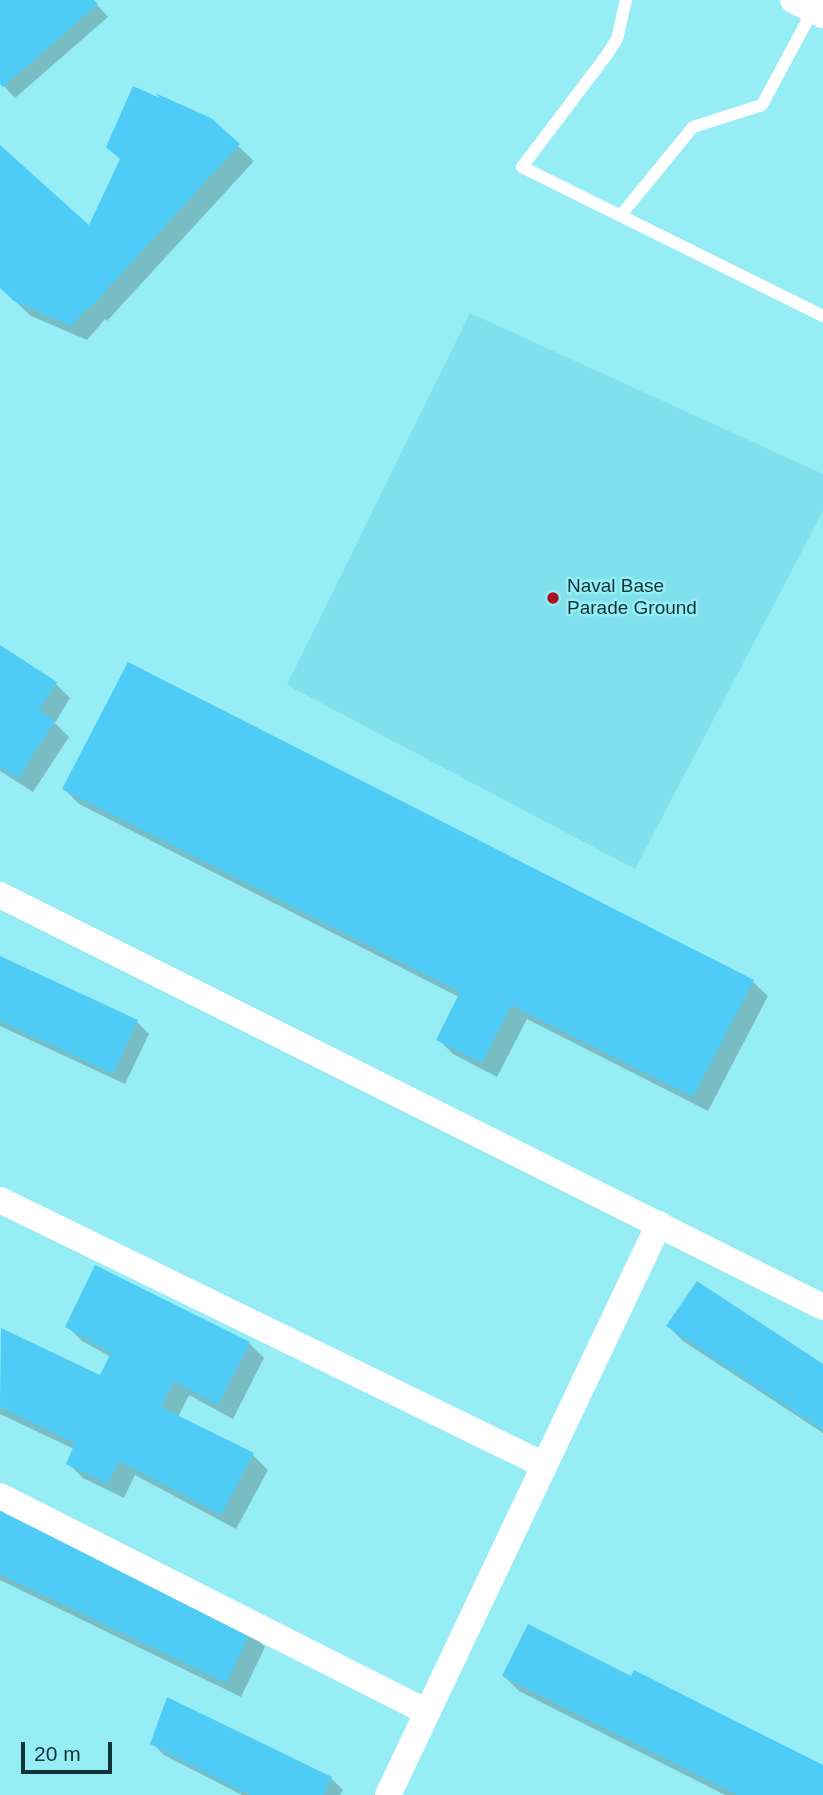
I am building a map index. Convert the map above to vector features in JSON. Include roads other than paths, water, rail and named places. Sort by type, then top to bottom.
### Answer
[{"type":"street","points":[[0,895],[823,1307]]},
{"type":"street","points":[[0,1200],[544,1465]]},
{"type":"street","points":[[388,1795],[659,1224]]},
{"type":"street","points":[[0,1496],[427,1712]]},
{"type":"lane","points":[[626,0],[617,38],[606,56],[522,167],[823,316]]},
{"type":"lane","points":[[621,215],[693,127],[762,105],[810,8]]},
{"type":"place","name":"Naval Base Parade Ground","points":[[553,598]]}]
